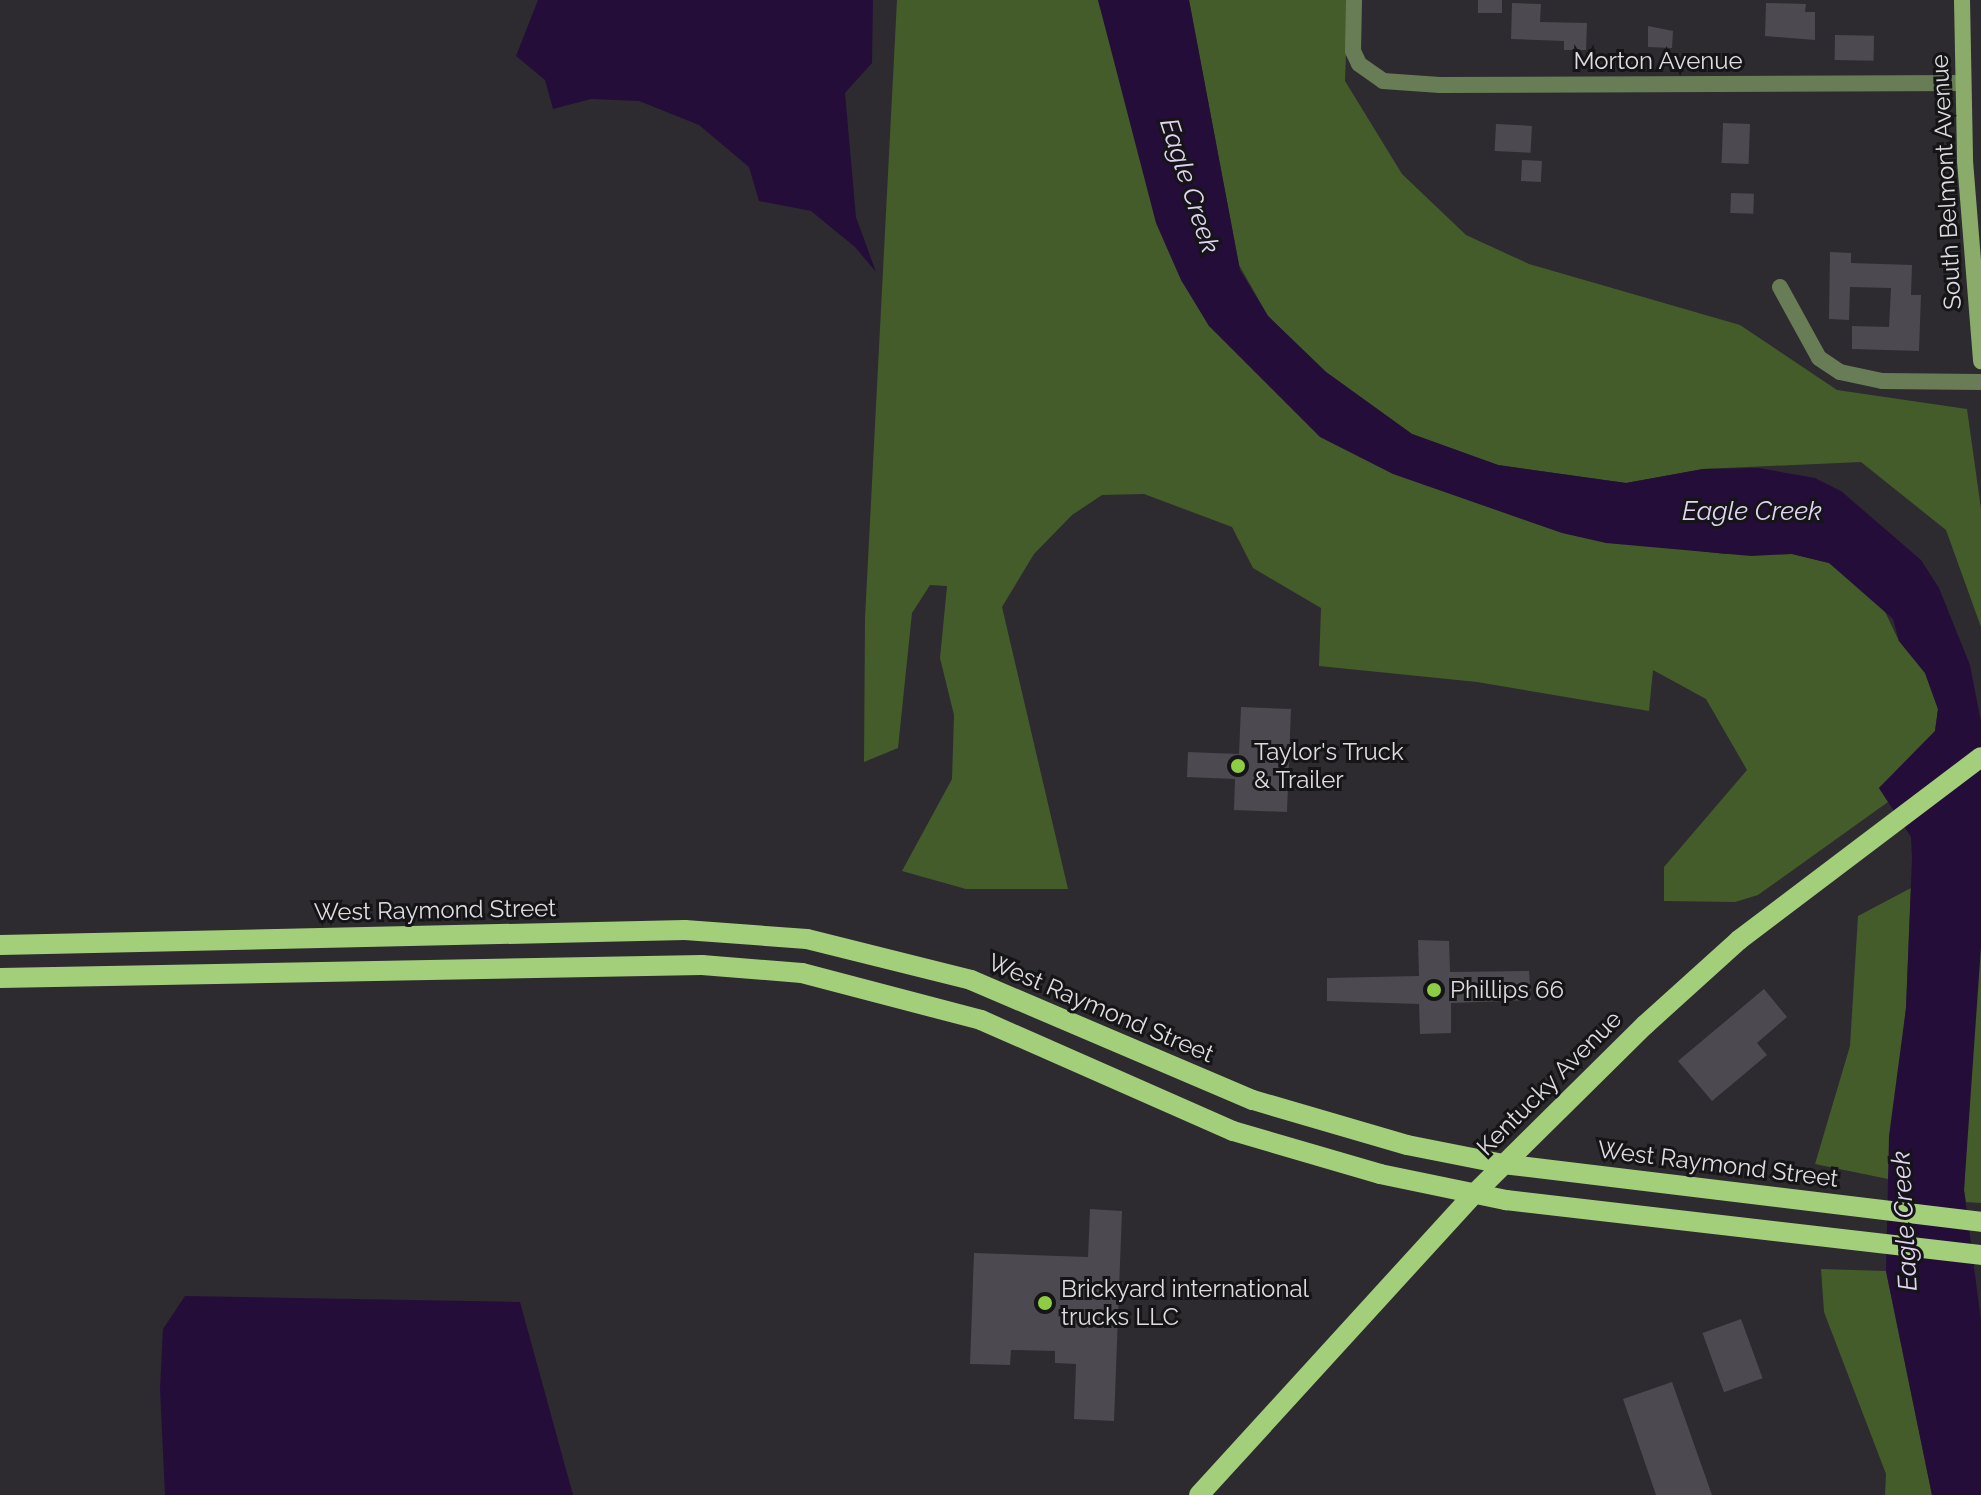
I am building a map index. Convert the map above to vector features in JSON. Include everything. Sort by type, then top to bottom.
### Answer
[{"type":"main road","name":"South Belmont Avenue","points":[[1962,0],[1962,83],[1981,361]]},
{"type":"main road","name":"Kentucky Avenue","points":[[1199,1495],[1473,1195],[1698,975],[1856,850],[1981,757]]},
{"type":"main road","name":"West Raymond Street","points":[[0,945],[685,930],[807,939],[971,980],[1064,1016],[1204,1081],[1312,1120],[1503,1164],[1981,1222]]},
{"type":"main road","points":[[0,978],[689,965],[802,973],[981,1020],[1266,1143],[1473,1195],[1981,1255]]},
{"type":"street","name":"Morton Avenue","points":[[1354,0],[1353,51],[1359,64],[1383,81],[1440,85],[1962,83]]},
{"type":"street","points":[[1780,287],[1819,358],[1840,372],[1882,381],[1981,382]]},
{"type":"green space","points":[[897,0],[1098,0],[1174,263],[1209,326],[1576,536],[1725,554],[1792,554],[1829,563],[1878,597],[1899,641],[1925,673],[1938,709],[1935,731],[1879,788],[1888,802],[1758,895],[1735,902],[1664,901],[1664,867],[1747,770],[1706,699],[1653,670],[1649,711],[1477,682],[1319,666],[1321,608],[1253,568],[1232,527],[1144,494],[1102,495],[1072,515],[1034,554],[1002,607],[1068,889],[966,889],[902,871],[952,779],[954,715],[940,658],[947,586],[930,585],[912,613],[898,748],[864,762],[865,618]]},
{"type":"green space","points":[[1189,0],[1348,0],[1345,81],[1402,174],[1466,235],[1529,264],[1740,325],[1837,390],[1967,409],[1981,509],[1981,627],[1946,530],[1861,462],[1703,469],[1626,483],[1498,465],[1412,434],[1326,372],[1268,316],[1239,265]]},
{"type":"green space","points":[[1981,866],[1981,1203],[1966,1202],[1964,1190]]},
{"type":"green space","points":[[1911,888],[1906,1008],[1888,1179],[1815,1164],[1850,1046],[1858,916]]},
{"type":"green space","points":[[1821,1269],[1886,1271],[1932,1495],[1885,1495],[1886,1474],[1824,1312]]},
{"type":"water","points":[[538,0],[873,0],[872,63],[845,93],[856,217],[876,272],[855,247],[811,211],[759,201],[749,167],[699,125],[639,101],[591,99],[553,109],[545,80],[516,56]]},
{"type":"water","name":"Eagle Creek","points":[[1098,0],[1189,0],[1240,270],[1268,316],[1326,372],[1412,434],[1498,465],[1626,483],[1703,469],[1759,468],[1815,478],[1841,491],[1921,560],[1939,588],[1970,665],[1981,722],[1981,947],[1964,1190],[1981,1321],[1981,1495],[1932,1495],[1886,1271],[1889,1136],[1906,1008],[1912,858],[1911,837],[1879,788],[1935,731],[1938,709],[1925,673],[1899,641],[1893,619],[1829,563],[1792,554],[1751,556],[1606,543],[1562,533],[1393,474],[1320,437],[1209,326],[1181,280],[1156,223]]},
{"type":"water","points":[[185,1296],[520,1302],[573,1495],[165,1495],[160,1389],[163,1329]]},
{"type":"building","points":[[1478,0],[1502,0],[1502,13],[1478,13]]},
{"type":"building","points":[[1512,3],[1541,4],[1540,22],[1587,23],[1586,50],[1564,50],[1564,41],[1511,39]]},
{"type":"building","points":[[1766,3],[1806,4],[1805,12],[1815,12],[1815,40],[1765,36]]},
{"type":"building","points":[[1648,26],[1673,31],[1672,48],[1648,47]]},
{"type":"building","points":[[1835,35],[1874,36],[1874,61],[1835,60]]},
{"type":"building","points":[[1723,123],[1750,124],[1749,164],[1722,163]]},
{"type":"building","points":[[1496,124],[1532,126],[1531,153],[1495,151]]},
{"type":"building","points":[[1522,160],[1542,161],[1541,182],[1521,181]]},
{"type":"building","points":[[1731,193],[1754,194],[1753,214],[1730,213]]},
{"type":"building","points":[[1830,252],[1851,253],[1851,263],[1912,265],[1911,295],[1921,295],[1919,351],[1852,349],[1852,326],[1889,327],[1891,288],[1850,287],[1849,320],[1829,319]]},
{"type":"building","name":"Taylor's Truck & Trailer","points":[[1241,707],[1291,709],[1287,812],[1234,810],[1235,779],[1187,777],[1188,752],[1239,754]]},
{"type":"building","points":[[1418,940],[1449,941],[1450,972],[1529,971],[1531,1000],[1451,1003],[1451,1033],[1420,1034],[1419,1004],[1327,1001],[1327,978],[1419,976]]},
{"type":"building","points":[[1764,989],[1787,1017],[1757,1043],[1767,1055],[1712,1101],[1678,1061]]},
{"type":"building","name":"Brickyard international trucks LLC","points":[[1090,1209],[1122,1211],[1114,1421],[1074,1419],[1076,1364],[1055,1363],[1055,1351],[1011,1350],[1010,1365],[970,1364],[974,1253],[1088,1257]]},
{"type":"building","points":[[1741,1319],[1763,1378],[1724,1392],[1702,1333]]},
{"type":"building","points":[[1672,1382],[1712,1495],[1656,1495],[1623,1399]]},
{"type":"place","name":"Taylor's Truck & Trailer","points":[[1238,766]]},
{"type":"place","name":"Phillips 66","points":[[1434,990]]},
{"type":"place","name":"Brickyard international trucks LLC","points":[[1045,1303]]}]
